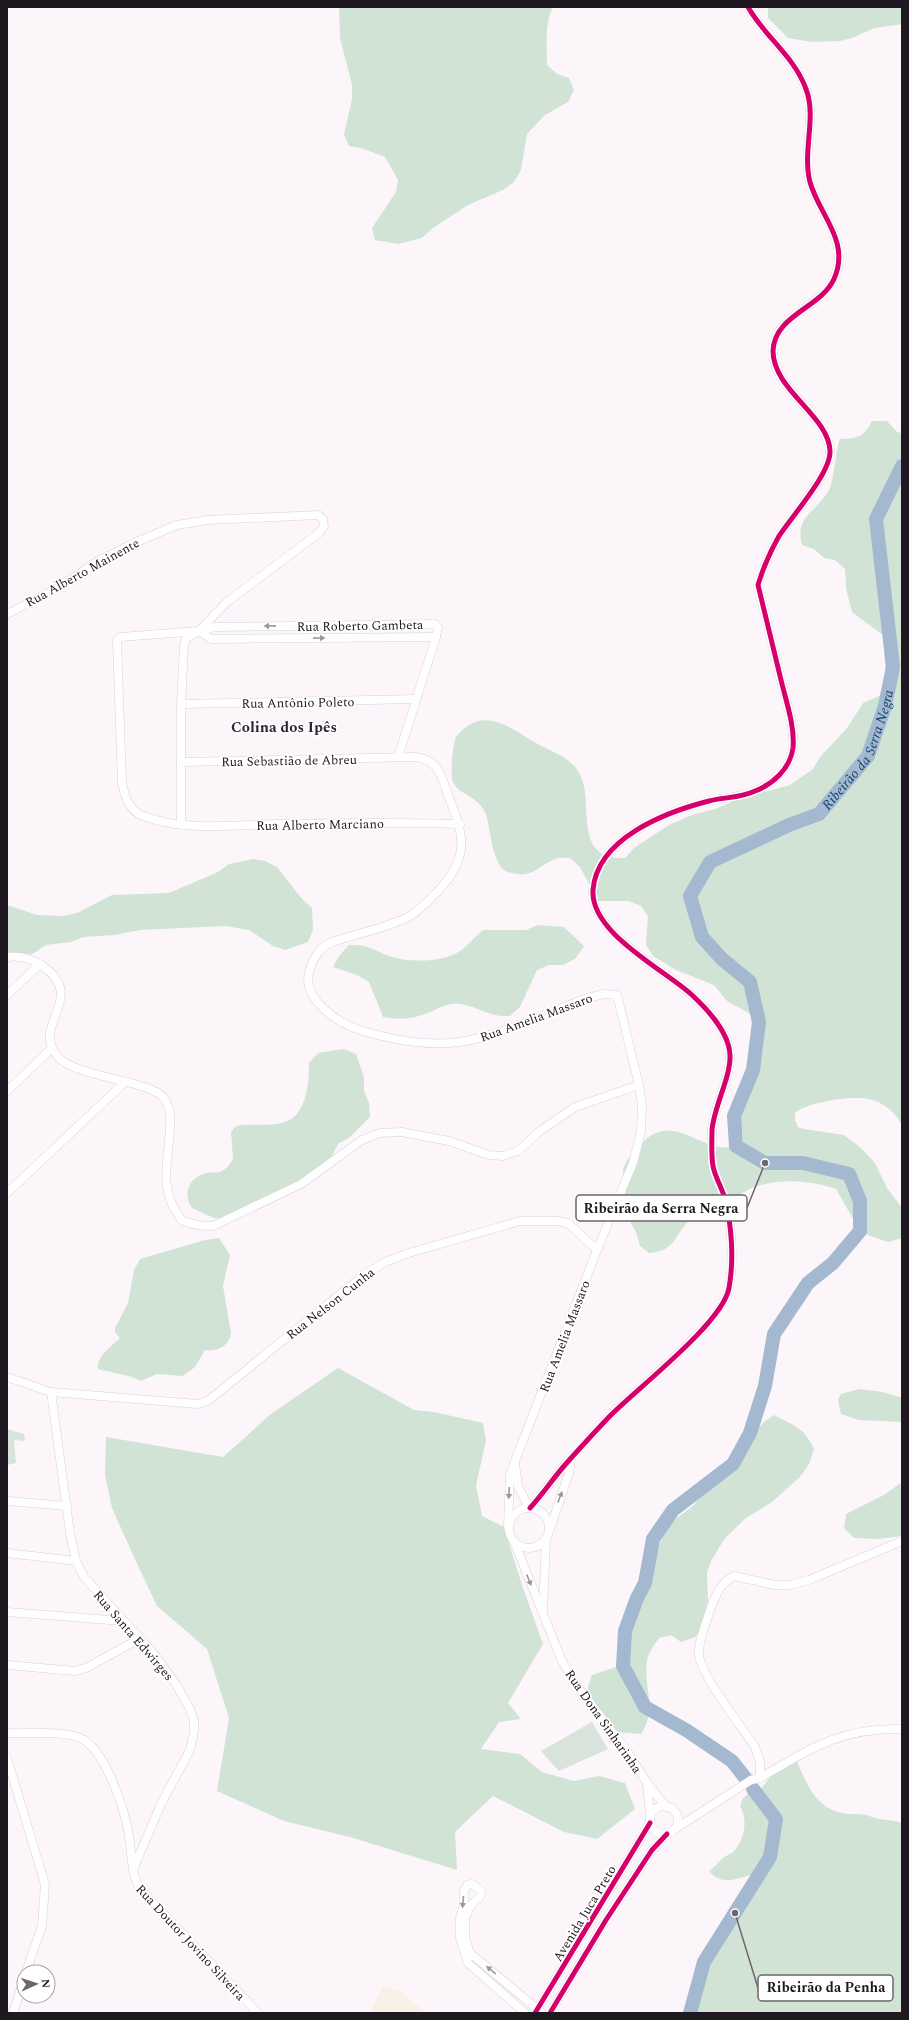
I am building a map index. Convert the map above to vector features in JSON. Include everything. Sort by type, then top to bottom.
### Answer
[{"type":"street","points":[[529,1508],[565,1464],[572,1459],[611,1415],[706,1326],[721,1306],[729,1292],[732,1257],[729,1227],[725,1198],[713,1166],[712,1135],[713,1120],[727,1073],[730,1054],[726,1040],[721,1029],[706,1008],[690,993],[612,932],[595,905],[593,891],[598,871],[610,850],[624,839],[669,812],[710,800],[744,796],[757,791],[780,776],[793,750],[789,714],[758,585],[762,572],[779,537],[821,477],[828,461],[830,451],[828,440],[820,425],[802,405],[781,377],[774,363],[773,351],[776,337],[784,325],[821,295],[833,280],[838,266],[839,251],[835,235],[815,195],[810,181],[808,167],[810,118],[809,100],[806,89],[799,74],[788,57],[758,22],[748,7]]},
{"type":"street","name":"Rua Alberto Mainente","points":[[7,614],[60,587],[98,562],[134,543],[177,525],[208,520],[318,515],[323,519],[324,526],[320,533],[227,602],[199,631]]},
{"type":"street","name":"Rua Roberto Gambeta","points":[[435,624],[438,628],[436,637],[211,640],[199,631],[215,627],[435,624]]},
{"type":"street","points":[[181,824],[181,704],[184,646],[186,638],[199,631]]},
{"type":"street","name":"Rua Alberto Marciano","points":[[199,631],[121,637],[116,643],[122,782],[124,797],[131,807],[140,814],[162,821],[181,824],[206,825],[410,822],[460,824]]},
{"type":"street","points":[[398,757],[436,637]]},
{"type":"street","name":"Rua Antônio Poleto","points":[[181,704],[416,700]]},
{"type":"street","name":"Rua Sebastião de Abreu","points":[[181,762],[398,757],[427,759],[437,767],[460,824]]},
{"type":"street","name":"Rua Amelia Massaro","points":[[460,824],[462,849],[458,865],[446,882],[425,905],[409,916],[352,935],[322,947],[315,957],[309,972],[308,983],[310,993],[321,1006],[344,1023],[362,1031],[407,1040],[448,1043],[471,1040],[587,998],[604,994],[617,995],[639,1085],[642,1105],[641,1132],[633,1163],[597,1250],[510,1475],[508,1527]]},
{"type":"street","points":[[7,957],[27,958],[40,964],[55,975],[61,988],[61,1003],[50,1032],[52,1049],[60,1058],[80,1070],[155,1091],[166,1099],[170,1116],[167,1185],[172,1205],[182,1220],[197,1226],[212,1226],[301,1184],[362,1140],[380,1133],[402,1132],[429,1137],[449,1141],[489,1155],[504,1156],[518,1151],[540,1131],[575,1107],[639,1085]]},
{"type":"street","points":[[7,995],[40,964]]},
{"type":"street","points":[[7,1091],[52,1049]]},
{"type":"street","points":[[7,1193],[125,1082]]},
{"type":"street","name":"Rua Nelson Cunha","points":[[7,1377],[50,1392],[198,1404],[209,1400],[364,1275],[391,1260],[520,1221],[557,1221],[568,1223],[597,1250]]},
{"type":"street","name":"Rua Santa Edwirges","points":[[50,1392],[76,1561],[84,1577],[154,1654],[176,1684],[190,1709],[194,1721],[194,1732],[190,1750],[162,1802],[134,1867]]},
{"type":"street","points":[[547,1537],[547,1519],[540,1511],[529,1508],[514,1514],[508,1527],[510,1536],[515,1544],[524,1548],[533,1548],[547,1537],[569,1473],[572,1459]]},
{"type":"street","points":[[515,1461],[518,1486],[529,1508]]},
{"type":"street","points":[[7,1501],[67,1506]]},
{"type":"street","name":"Rua Dona Sinharinha","points":[[543,1616],[547,1537]]},
{"type":"street","points":[[760,1778],[760,1762],[755,1747],[703,1670],[699,1655],[700,1641],[717,1590],[724,1582],[734,1576],[775,1585],[789,1585],[809,1580],[902,1541]]},
{"type":"street","name":"Rua Dona Sinharinha","points":[[515,1544],[562,1661],[577,1686],[627,1751],[647,1783],[666,1807]]},
{"type":"street","points":[[7,1554],[76,1561]]},
{"type":"street","points":[[7,1612],[123,1621]]},
{"type":"street","points":[[7,1665],[75,1671],[86,1668],[139,1639]]},
{"type":"street","points":[[675,1828],[677,1824],[676,1815],[671,1808],[658,1807],[650,1820],[658,1833],[667,1834],[751,1780],[760,1778],[822,1742],[853,1732],[902,1729]]},
{"type":"street","name":"Rua Doutor Jovino Silveira","points":[[7,1733],[69,1734],[81,1738],[93,1748],[107,1770],[122,1809],[128,1832],[134,1867],[134,1879],[140,1889],[258,2013]]},
{"type":"street","points":[[7,1758],[45,1884],[42,1926],[29,1964]]},
{"type":"street","name":"Rua Dona Sinharinha","points":[[647,1783],[650,1820]]},
{"type":"street","points":[[676,1815],[696,1815]]},
{"type":"street","name":"Avenida Juca Preto","points":[[538,2012],[650,1820]]},
{"type":"street","name":"Avenida Juca Preto","points":[[550,2013],[606,1920],[652,1850],[667,1834]]},
{"type":"street","points":[[525,2013],[468,1963],[460,1938],[460,1918],[464,1904],[464,1891],[467,1885],[472,1884],[481,1891],[480,1897],[471,1905],[465,1918],[465,1938],[470,1953],[538,2012]]},
{"type":"street","points":[[500,1992],[506,1984]]},
{"type":"shaded area","points":[[7,1429],[24,1434],[25,1441],[14,1440],[16,1463],[7,1465]]},
{"type":"shaded area","points":[[592,1722],[608,1749],[559,1771],[541,1751]]},
{"type":"shaded area","points":[[383,1985],[401,1992],[426,2013],[370,2013]]},
{"type":"green space","points":[[339,7],[553,7],[547,28],[547,65],[557,74],[569,78],[574,90],[568,102],[545,115],[527,134],[521,170],[514,182],[503,190],[468,205],[433,228],[422,238],[398,244],[375,240],[372,228],[396,192],[398,180],[385,157],[361,148],[349,146],[344,135],[352,99],[352,85],[340,38]]},
{"type":"green space","points":[[768,7],[902,7],[902,24],[875,28],[852,38],[840,41],[812,42],[788,38],[768,18]]},
{"type":"green space","points":[[872,421],[887,421],[897,432],[902,433],[902,1127],[895,1114],[887,1107],[866,1098],[832,1100],[810,1105],[795,1113],[795,1120],[798,1127],[804,1129],[844,1135],[860,1147],[875,1163],[887,1188],[902,1208],[902,1238],[888,1242],[865,1234],[856,1224],[836,1189],[794,1181],[772,1183],[752,1188],[726,1202],[701,1212],[685,1225],[674,1241],[665,1249],[658,1252],[649,1253],[640,1246],[636,1232],[626,1215],[623,1169],[631,1155],[641,1144],[654,1134],[667,1130],[680,1132],[717,1147],[730,1147],[743,1142],[742,1130],[735,1117],[735,1096],[746,1074],[763,1050],[759,1024],[749,1013],[727,1001],[714,985],[676,970],[653,956],[646,945],[648,916],[641,906],[629,901],[598,901],[580,867],[570,858],[557,858],[534,871],[523,874],[508,872],[503,869],[495,856],[488,822],[483,809],[480,804],[457,788],[454,784],[452,775],[452,761],[456,737],[461,731],[474,722],[483,720],[493,721],[511,728],[568,760],[581,777],[591,841],[598,850],[608,856],[625,858],[634,848],[669,825],[692,815],[715,809],[741,798],[790,785],[813,769],[820,757],[847,728],[863,703],[886,693],[884,636],[852,612],[846,588],[845,569],[835,560],[824,558],[814,549],[802,545],[800,535],[801,527],[804,521],[831,486],[840,439],[860,436],[866,431]]},
{"type":"green space","points":[[253,859],[265,861],[277,867],[302,899],[312,908],[313,930],[308,942],[285,950],[273,946],[249,930],[225,926],[140,930],[114,935],[83,937],[71,942],[46,945],[34,953],[7,962],[7,905],[37,915],[63,916],[77,913],[112,895],[169,893],[218,872],[229,864]]},
{"type":"green space","points":[[538,925],[564,927],[584,946],[575,959],[563,965],[549,965],[537,970],[520,1007],[510,1016],[495,1015],[467,1005],[450,1004],[412,1018],[398,1019],[383,1017],[369,982],[357,975],[333,967],[340,955],[349,945],[366,946],[389,956],[407,960],[417,961],[437,959],[456,954],[483,930],[526,930]]},
{"type":"green space","points":[[344,1049],[356,1054],[364,1077],[364,1091],[369,1103],[370,1117],[350,1137],[338,1144],[330,1160],[305,1178],[233,1218],[214,1218],[192,1208],[189,1202],[188,1191],[192,1182],[201,1175],[222,1171],[228,1167],[233,1159],[231,1132],[235,1127],[241,1125],[277,1124],[290,1120],[302,1107],[305,1098],[309,1063],[318,1053]]},
{"type":"green space","points":[[219,1238],[230,1255],[223,1286],[231,1333],[230,1338],[225,1345],[214,1350],[205,1350],[195,1367],[183,1376],[157,1374],[141,1381],[125,1375],[98,1369],[99,1360],[120,1338],[115,1332],[115,1328],[128,1303],[134,1270],[140,1259],[205,1240]]},
{"type":"green space","points":[[338,1368],[414,1410],[434,1412],[483,1423],[486,1441],[476,1485],[482,1516],[504,1527],[522,1585],[543,1644],[508,1703],[521,1719],[499,1722],[481,1749],[520,1754],[542,1772],[574,1781],[599,1776],[625,1783],[635,1809],[597,1839],[564,1832],[493,1796],[455,1832],[457,1870],[350,1837],[284,1821],[217,1791],[229,1718],[207,1649],[157,1606],[112,1508],[105,1475],[106,1437],[223,1457],[271,1414]]},
{"type":"green space","points":[[860,1389],[883,1392],[902,1398],[902,1422],[859,1420],[841,1414],[838,1400],[841,1394]]},
{"type":"green space","points":[[774,1415],[798,1428],[806,1436],[814,1449],[809,1464],[800,1477],[772,1502],[746,1518],[725,1538],[711,1561],[707,1573],[708,1600],[702,1627],[695,1637],[681,1642],[671,1635],[659,1638],[650,1651],[647,1660],[646,1670],[649,1715],[646,1724],[641,1734],[616,1732],[588,1699],[588,1687],[592,1675],[616,1667],[625,1640],[631,1629],[640,1593],[651,1568],[653,1556],[673,1521],[694,1505],[701,1495],[713,1487],[745,1442],[764,1422]]},
{"type":"green space","points":[[902,1482],[902,1536],[878,1539],[854,1538],[844,1528],[846,1514],[884,1495]]},
{"type":"green space","points":[[796,1760],[808,1785],[818,1800],[832,1810],[848,1814],[863,1814],[878,1819],[902,1823],[902,2013],[687,2013],[703,1966],[710,1958],[714,1942],[726,1920],[741,1900],[752,1878],[750,1875],[733,1880],[723,1880],[713,1875],[709,1871],[723,1858],[732,1853],[741,1841],[745,1823],[740,1806],[743,1798],[749,1793],[760,1790],[773,1773]]},
{"type":"waterway","name":"Ribeirão da Serra Negra","points":[[747,1780],[732,1761],[686,1730],[645,1707],[623,1666],[625,1631],[637,1598],[645,1583],[653,1539],[673,1510],[733,1464],[750,1433],[765,1386],[774,1334],[808,1283],[833,1263],[860,1231],[860,1201],[849,1174],[803,1163],[765,1163],[736,1146],[734,1116],[753,1070],[759,1022],[750,982],[722,959],[702,937],[690,896],[710,862],[789,825],[819,814],[868,756],[885,706],[893,667],[876,519],[902,466]]},
{"type":"waterway","points":[[690,2013],[704,1962],[770,1857],[776,1819],[753,1789]]},
{"type":"cycle path","points":[[530,1508],[564,1466],[608,1418],[676,1356],[711,1319],[723,1302],[729,1288],[731,1277],[732,1244],[729,1221],[725,1199],[712,1162],[713,1121],[730,1064],[729,1046],[722,1030],[705,1007],[680,985],[631,949],[616,936],[603,921],[595,906],[593,890],[597,872],[607,856],[620,842],[636,830],[673,812],[715,800],[744,795],[762,788],[780,775],[788,763],[793,748],[793,732],[790,716],[758,585],[764,566],[779,536],[818,482],[829,460],[830,451],[827,438],[821,426],[791,391],[782,378],[775,365],[773,351],[775,339],[781,329],[789,320],[828,289],[834,279],[838,265],[839,252],[832,229],[814,194],[810,182],[808,170],[810,111],[806,89],[801,77],[787,56],[755,18],[748,7]]},
{"type":"cycle path","points":[[535,2013],[650,1823]]},
{"type":"cycle path","points":[[550,2013],[606,1920],[652,1850],[667,1834]]},
{"type":"place","name":"Ribeirão da Serra Negra","points":[[765,1163]]},
{"type":"place","name":"Ribeirão da Penha","points":[[735,1913]]},
{"type":"district","name":"Colina dos Ipês","points":[[284,727]]}]
